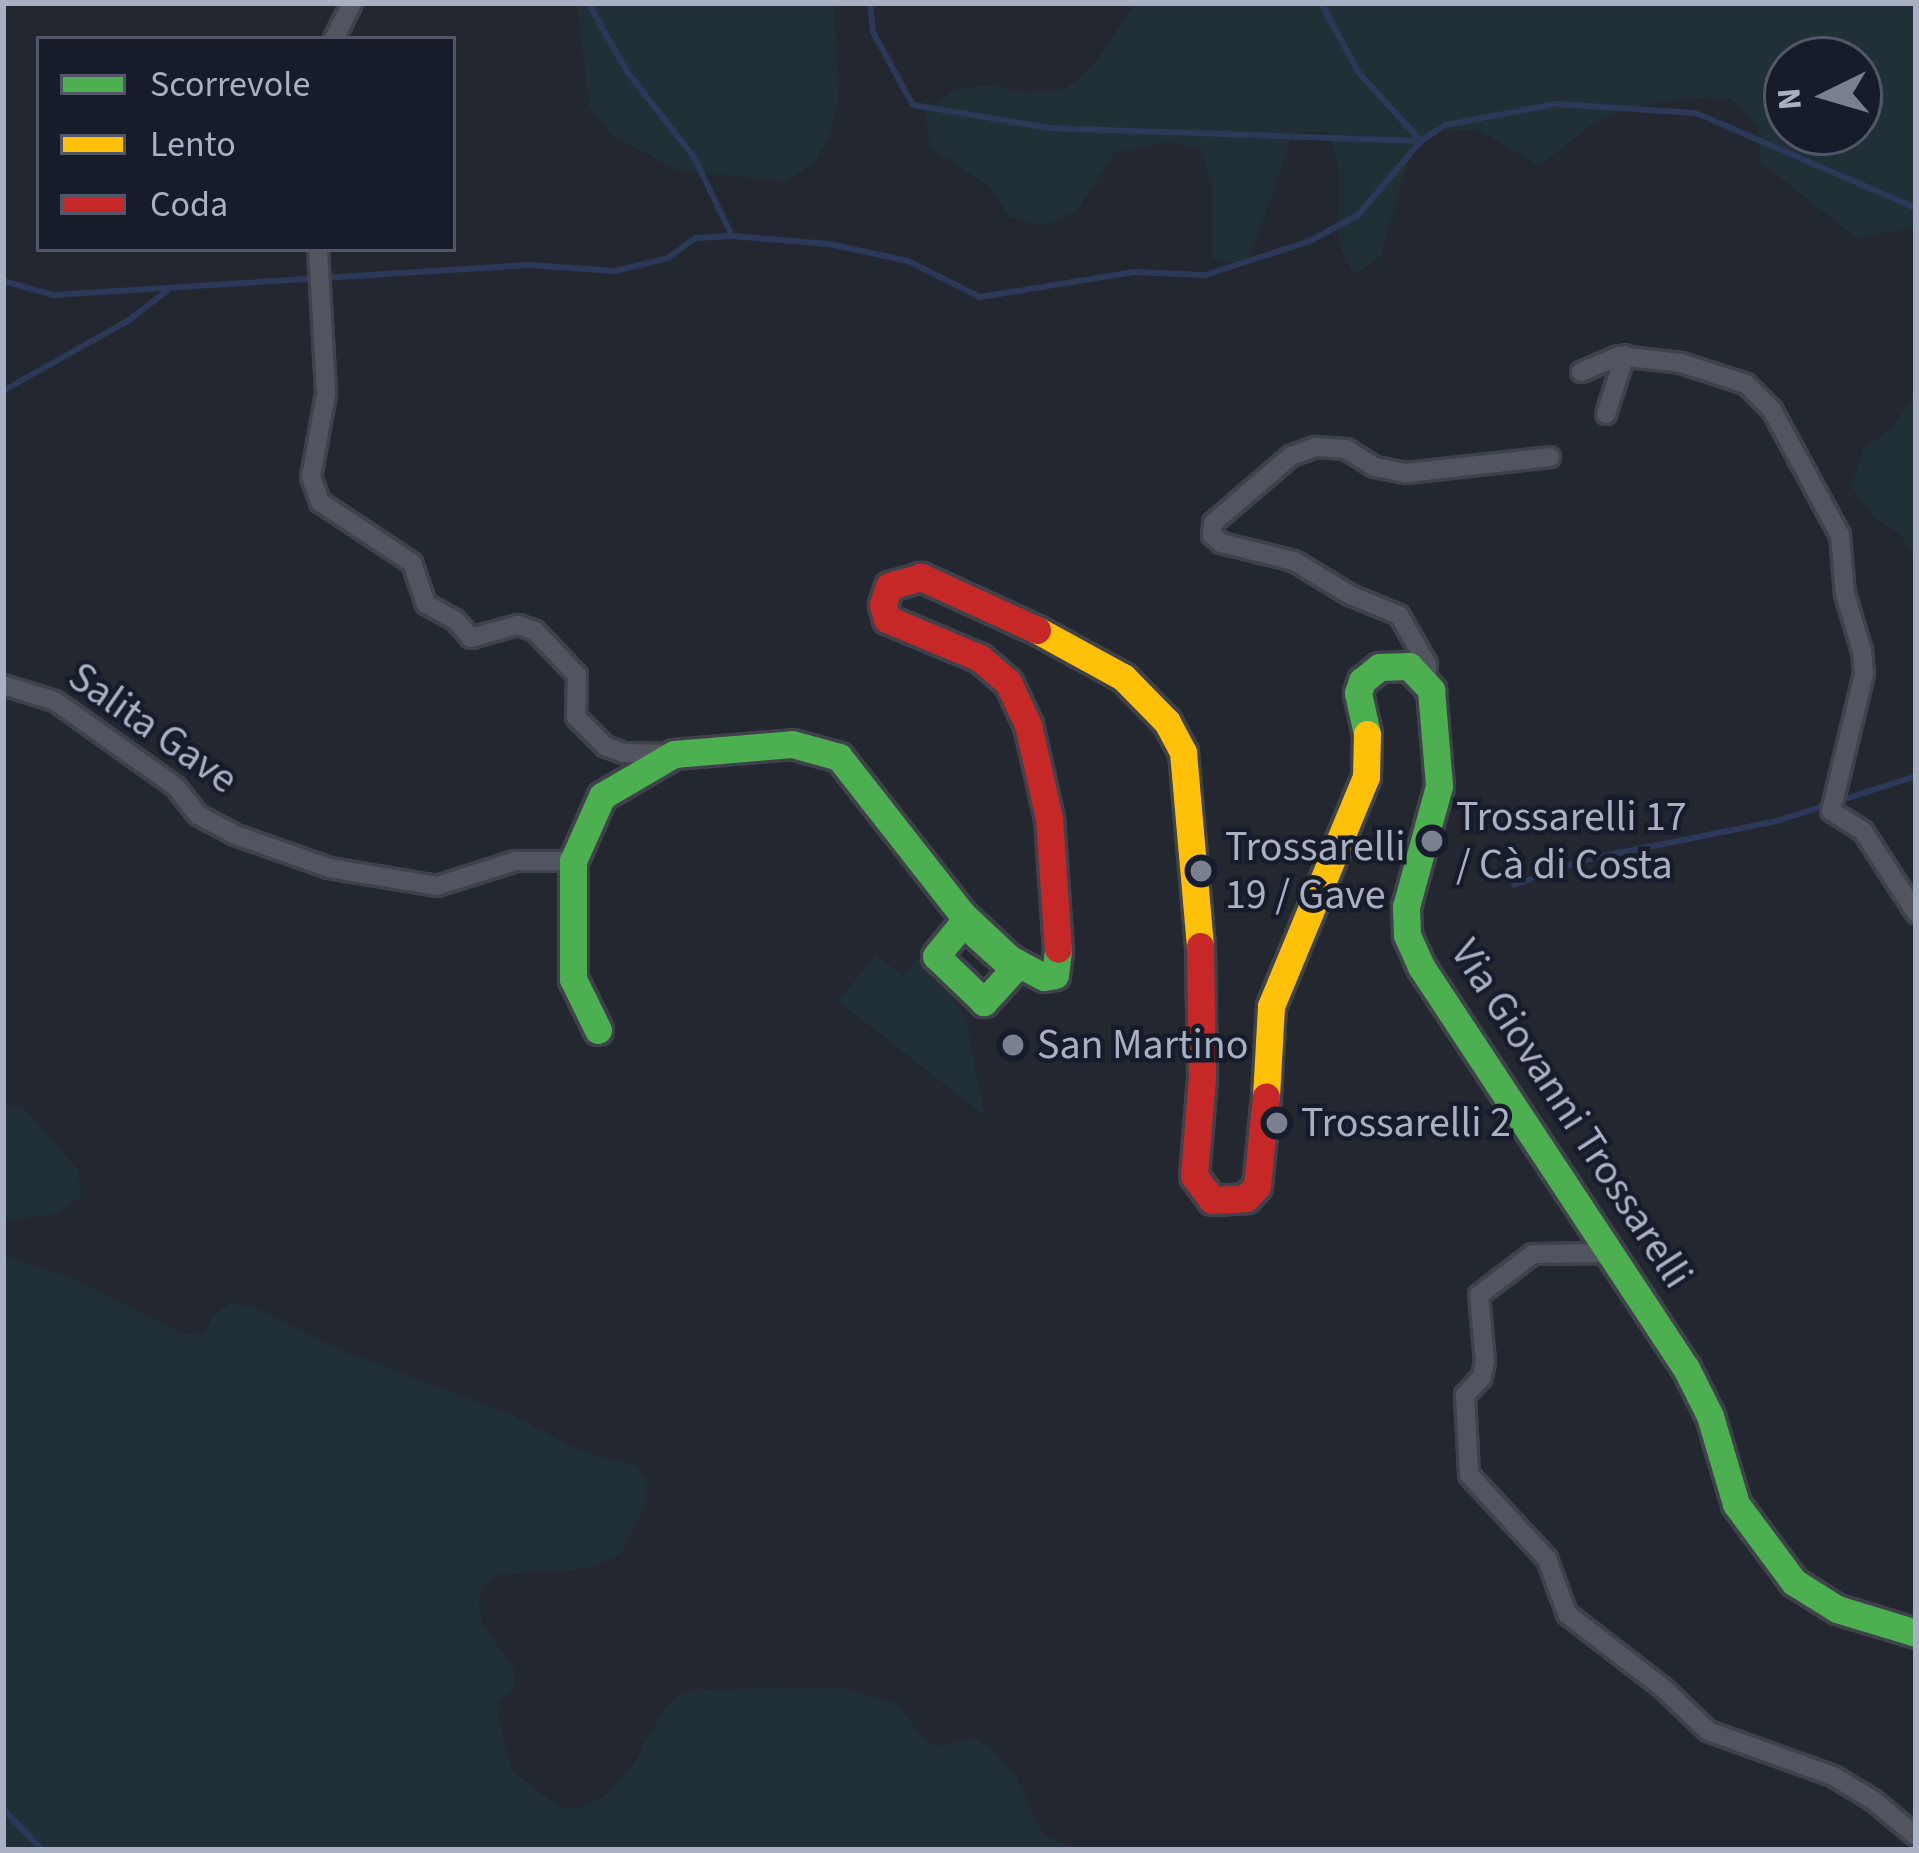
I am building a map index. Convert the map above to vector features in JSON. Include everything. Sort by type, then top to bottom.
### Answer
[{"type":"street","points":[[336,36],[352,3]]},
{"type":"street","points":[[318,252],[326,394],[313,492],[337,518],[412,563],[425,604],[455,620],[471,638],[518,625],[535,632],[578,675],[576,717],[605,746],[623,753],[674,754],[792,744],[814,746],[839,757],[864,782],[884,818],[962,914],[1029,972],[1060,963],[1060,939],[1048,818],[1028,725],[1008,682],[980,658],[887,619],[883,598],[889,586],[921,577],[1087,654],[1145,697],[1184,752],[1191,808],[1202,968],[1202,1078],[1194,1176],[1204,1196],[1220,1202],[1246,1198],[1261,1175],[1271,1006],[1361,796],[1368,758],[1358,693],[1362,681],[1379,667],[1399,663],[1427,680]]},
{"type":"street","points":[[1606,414],[1625,355]]},
{"type":"street","points":[[1581,372],[1625,355],[1695,366],[1753,388],[1772,410],[1836,525],[1845,594],[1864,663],[1831,811],[1863,831],[1916,913]]},
{"type":"street","points":[[1427,680],[1426,664],[1399,615],[1350,595],[1294,561],[1214,538],[1213,523],[1292,456],[1316,447],[1346,449],[1375,467],[1406,473],[1550,457]]},
{"type":"street","name":"Via Giovanni Trossarelli","points":[[1427,680],[1439,786],[1413,875],[1407,935],[1492,1081],[1614,1253],[1686,1368],[1711,1416],[1736,1504],[1771,1558],[1793,1582],[1837,1610],[1916,1633]]},
{"type":"street","name":"Salita Gave","points":[[3,685],[55,701],[176,787],[198,815],[233,834],[329,868],[437,886],[516,861],[573,861]]},
{"type":"street","points":[[598,1030],[573,979],[573,861],[602,796],[674,754]]},
{"type":"street","points":[[1614,1253],[1533,1254],[1483,1291],[1476,1306],[1485,1360],[1478,1382],[1465,1395],[1467,1471],[1546,1559],[1567,1614],[1663,1688],[1708,1731],[1833,1777],[1873,1799],[1916,1835]]},
{"type":"shaded area","points":[[577,3],[835,3],[838,103],[830,135],[814,164],[785,181],[677,170],[611,135],[589,105]]},
{"type":"shaded area","points":[[1135,3],[1916,3],[1916,227],[1857,238],[1760,162],[1758,124],[1731,99],[1697,97],[1626,108],[1594,123],[1539,166],[1477,129],[1441,130],[1411,154],[1380,256],[1354,275],[1339,245],[1339,167],[1329,132],[1293,133],[1248,264],[1212,258],[1212,184],[1200,149],[1166,142],[1114,153],[1077,211],[1045,226],[1010,217],[990,187],[930,148],[925,112],[954,90],[992,85],[1029,92],[1066,89],[1095,63]]},
{"type":"shaded area","points":[[1916,393],[1916,562],[1902,536],[1873,516],[1851,486],[1863,449],[1893,427]]},
{"type":"shaded area","points":[[876,955],[903,976],[918,959],[958,1005],[966,1020],[984,1115],[838,1001]]},
{"type":"shaded area","points":[[3,1104],[23,1107],[78,1170],[81,1197],[56,1214],[3,1221]]},
{"type":"shaded area","points":[[3,1256],[67,1276],[185,1335],[204,1333],[214,1315],[229,1304],[249,1305],[335,1348],[510,1414],[580,1451],[637,1466],[647,1482],[647,1502],[622,1553],[590,1568],[500,1574],[485,1583],[479,1602],[482,1623],[514,1669],[515,1688],[500,1700],[498,1717],[511,1770],[557,1806],[576,1809],[605,1796],[633,1765],[662,1712],[675,1697],[693,1689],[844,1688],[899,1705],[920,1736],[936,1747],[973,1738],[989,1747],[1016,1776],[1043,1834],[1079,1850],[3,1850]]},
{"type":"waterway","points":[[588,3],[628,73],[694,157],[732,236]]},
{"type":"waterway","points":[[870,3],[873,32],[913,105],[1049,128],[1421,141]]},
{"type":"waterway","points":[[1321,3],[1359,73],[1420,140]]},
{"type":"waterway","points":[[3,281],[53,295],[529,265],[615,271],[668,258],[696,238],[732,236],[829,244],[908,261],[980,297],[1134,272],[1205,275],[1310,241],[1358,215],[1421,141],[1445,125],[1556,104],[1696,113],[1916,208]]},
{"type":"waterway","points":[[3,391],[129,320],[168,290]]},
{"type":"waterway","points":[[1514,885],[1584,860],[1777,821],[1916,776]]},
{"type":"waterway","points":[[3,1809],[42,1850]]},
{"type":"traffic: fast","points":[[1367,734],[1358,693],[1362,681],[1379,667],[1409,666],[1431,690],[1439,786],[1406,907],[1407,935],[1422,968],[1686,1368],[1710,1416],[1736,1504],[1794,1582],[1837,1609],[1916,1633]]},
{"type":"traffic: fast","points":[[598,1030],[573,979],[573,861],[602,796],[674,754],[792,744],[839,757],[962,914],[1010,959],[1044,977],[1055,975],[1058,949]]},
{"type":"traffic: fast","points":[[963,923],[1014,969],[984,1002],[936,956],[963,923]]},
{"type":"traffic: slow","points":[[1037,630],[1123,677],[1167,722],[1183,752],[1200,946]]},
{"type":"traffic: slow","points":[[1266,1096],[1271,1006],[1366,777],[1367,734]]},
{"type":"traffic: jam","points":[[1037,630],[921,577],[889,586],[883,605],[887,619],[980,658],[1008,682],[1028,725],[1049,818],[1058,949]]},
{"type":"traffic: jam","points":[[1200,946],[1202,1078],[1194,1176],[1212,1200],[1246,1198],[1257,1186],[1266,1096]]},
{"type":"place","name":"Trossarelli 17 / Cà di Costa","points":[[1432,841]]},
{"type":"place","name":"Trossarelli 19 / Gave","points":[[1201,871]]},
{"type":"place","name":"San Martino","points":[[1013,1045]]},
{"type":"place","name":"Trossarelli 2","points":[[1277,1123]]}]
